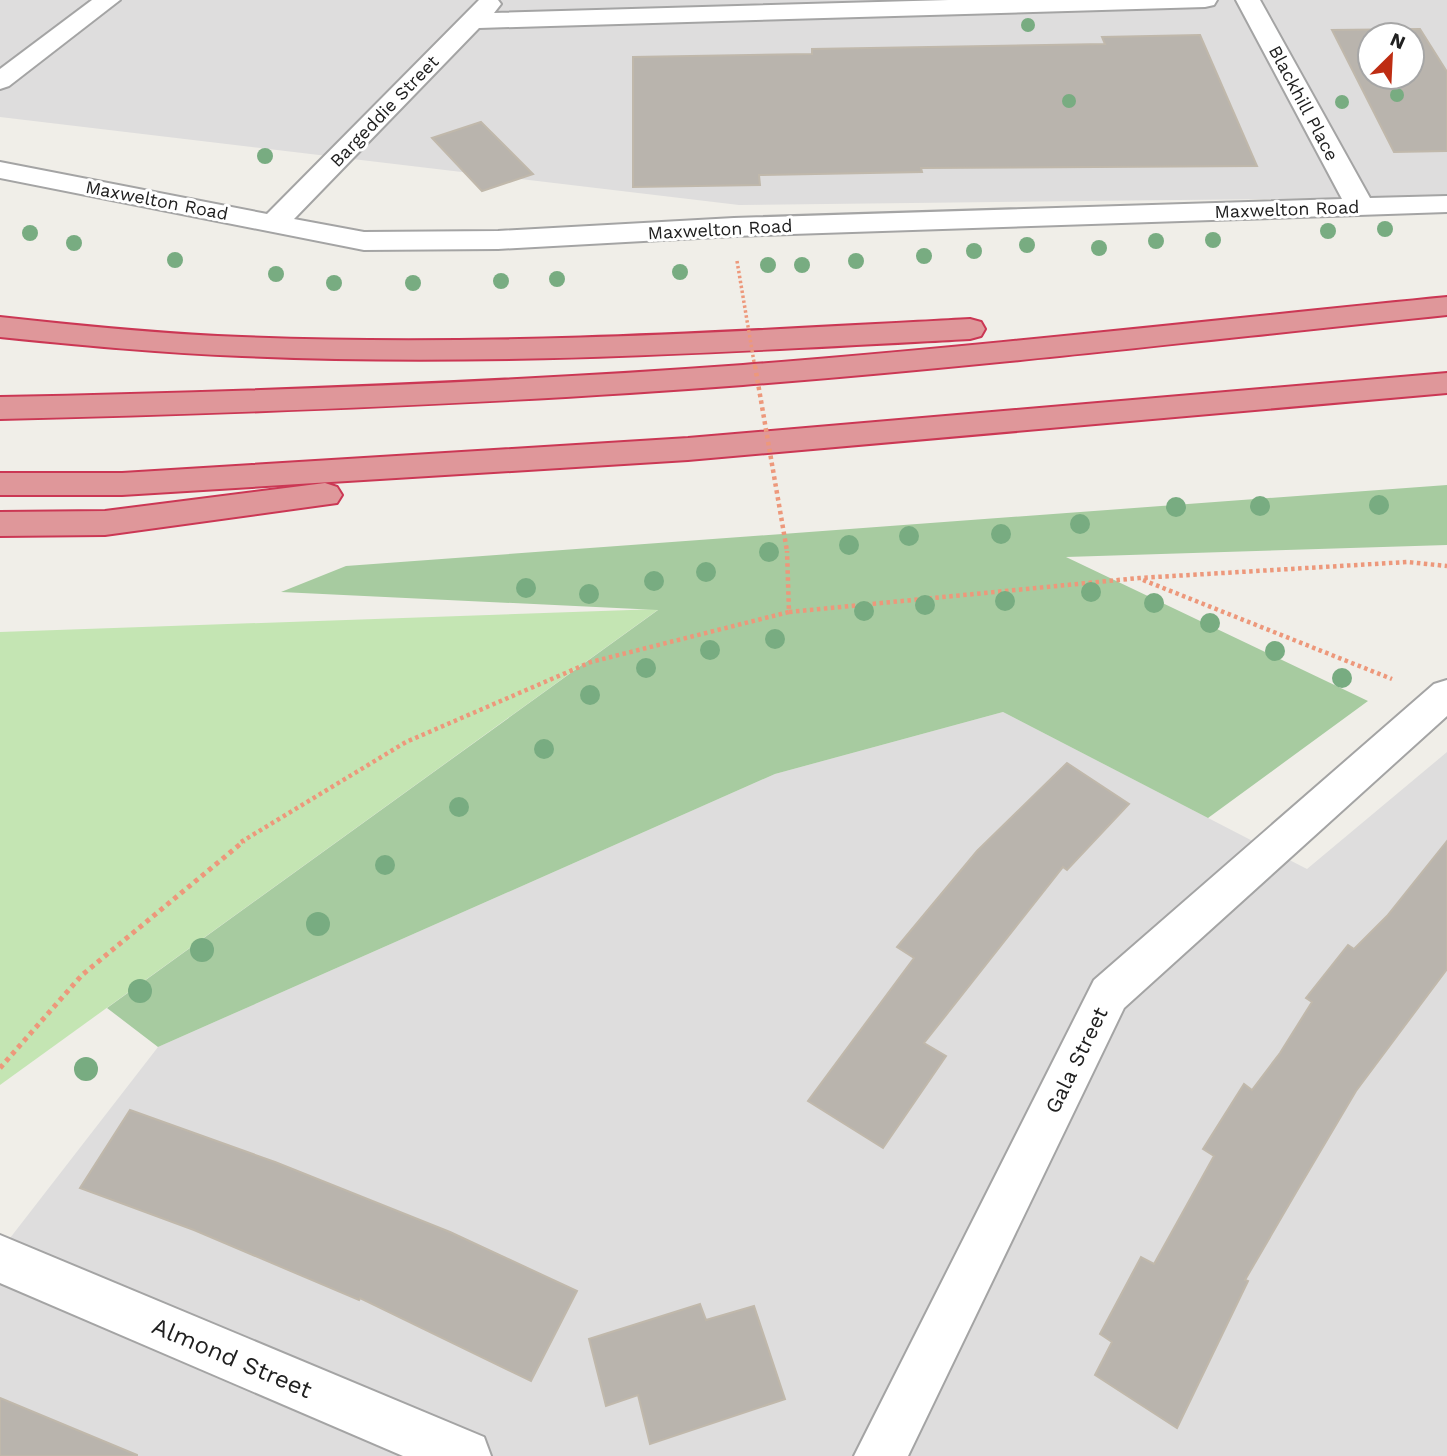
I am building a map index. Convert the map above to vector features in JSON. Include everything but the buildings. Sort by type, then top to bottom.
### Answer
[{"type":"highway","points":[[0,327],[180,343],[316,349],[573,348],[1447,305]]},
{"type":"highway","points":[[0,408],[425,396],[698,377],[851,366],[1447,305]]},
{"type":"highway","points":[[0,484],[122,484],[688,449],[1447,383]]},
{"type":"highway","points":[[0,524],[104,523],[688,449]]},
{"type":"street","points":[[0,81],[108,0]]},
{"type":"street","name":"Bargeddie Street","points":[[275,222],[493,0]]},
{"type":"street","points":[[472,21],[1205,0]]},
{"type":"street","name":"Blackhill Place","points":[[1248,0],[1360,206]]},
{"type":"street","name":"Maxwelton Road","points":[[0,170],[364,241],[498,240],[747,227],[1447,204]]},
{"type":"street","name":"Gala Street","points":[[880,1456],[1109,994],[1444,696]]},
{"type":"street","name":"Almond Street","points":[[0,1259],[465,1456]]},
{"type":"path","points":[[737,261],[787,551],[789,612]]},
{"type":"path","points":[[0,1068],[82,975],[248,837],[406,742],[591,662],[789,612],[1139,578],[1407,562],[1447,566]]},
{"type":"path","points":[[1139,578],[1444,696]]},
{"type":"shaded area","points":[[0,0],[1447,0],[1447,197],[739,205],[0,117]]},
{"type":"shaded area","points":[[1003,712],[1307,869],[1447,752],[1447,1456],[0,1456],[0,1251],[158,1047],[775,774]]},
{"type":"green space","points":[[1447,485],[1447,545],[1066,557],[1368,701],[1208,818],[1003,712],[775,774],[158,1047],[107,1008],[658,610],[281,592],[346,566]]},
{"type":"green space","points":[[659,609],[0,1085],[0,632]]}]
